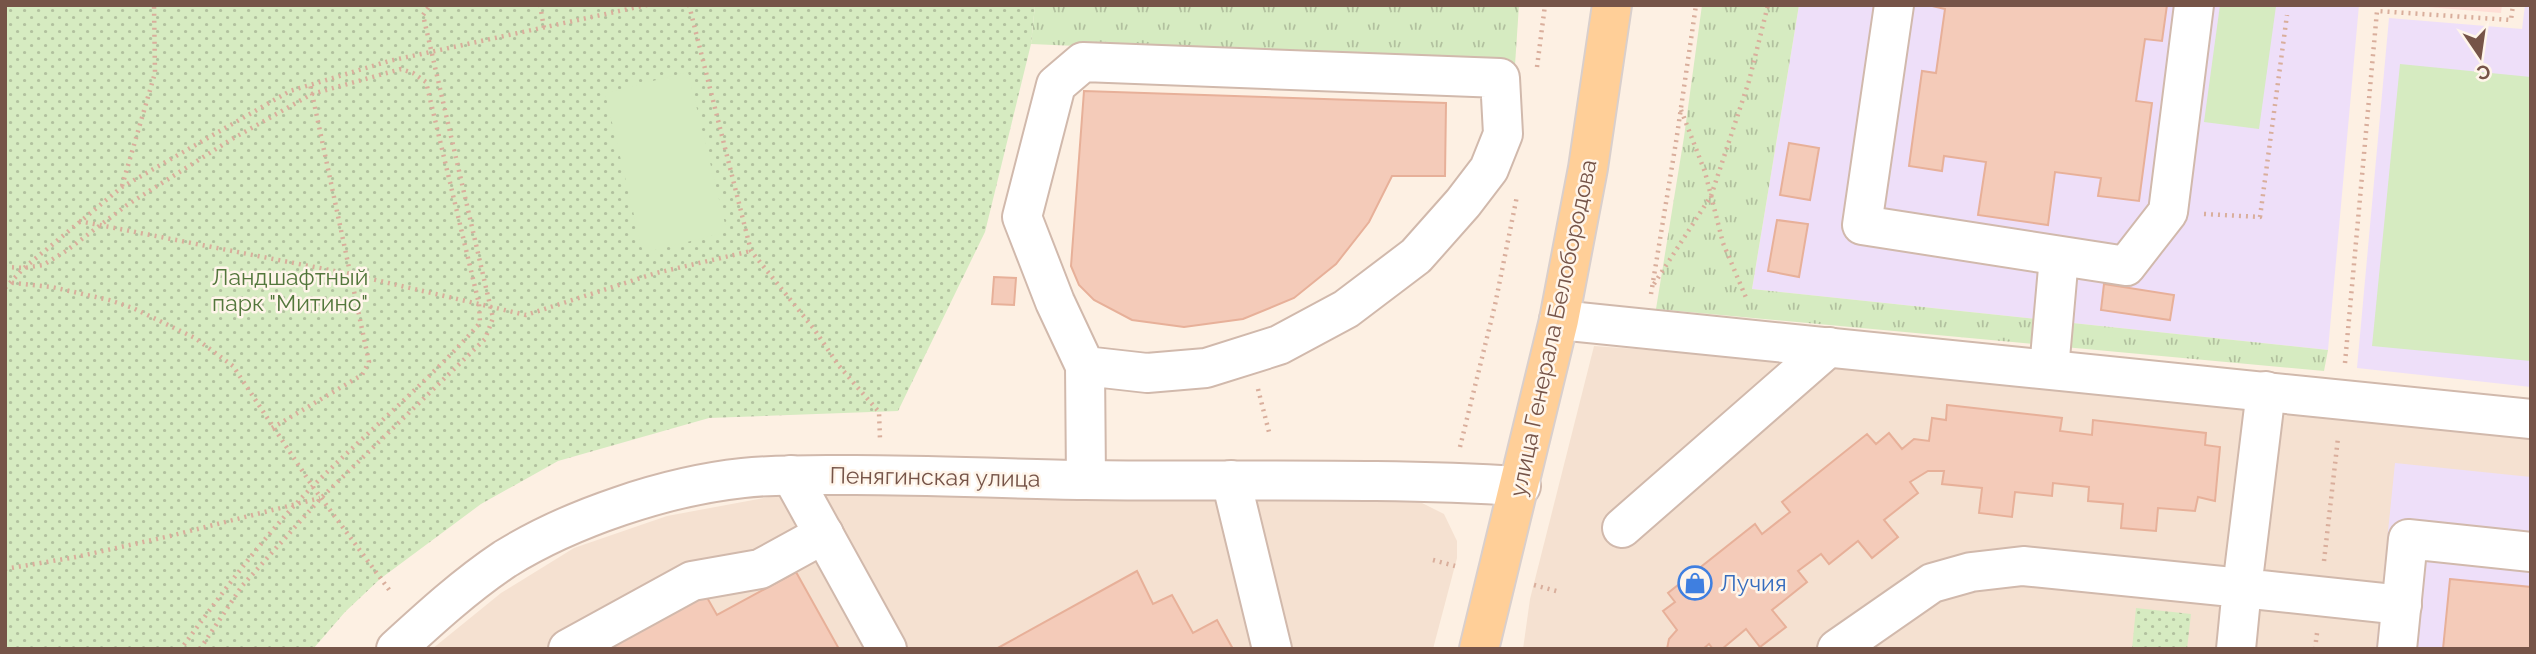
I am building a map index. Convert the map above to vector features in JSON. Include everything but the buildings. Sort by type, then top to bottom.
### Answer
[{"type":"main road","name":"улица Генерала Белобородова","points":[[1479,649],[1521,486],[1559,320],[1588,167],[1612,5]]},
{"type":"street","points":[[1894,5],[1862,225],[2126,266],[2168,212],[2194,5]]},
{"type":"street","points":[[1085,366],[1147,373],[1206,368],[1279,345],[1346,309],[1416,256],[1489,169],[1503,134],[1500,78],[1083,62],[1056,85],[1022,217],[1055,302],[1085,366],[1086,480]]},
{"type":"street","points":[[2049,369],[2059,257]]},
{"type":"street","points":[[1559,320],[2531,419]]},
{"type":"street","points":[[1622,528],[1829,347]]},
{"type":"street","points":[[2235,649],[2266,391]]},
{"type":"street","points":[[791,475],[887,649]]},
{"type":"street","name":"Пенягинская улица","points":[[396,649],[446,603],[506,559],[573,524],[658,495],[741,478],[791,475],[1452,482],[1521,486]]},
{"type":"street","points":[[1231,480],[1272,649]]},
{"type":"street","points":[[568,649],[692,581],[760,569],[824,534]]},
{"type":"street","points":[[2397,649],[2408,539],[2531,552]]},
{"type":"street","points":[[1837,649],[1933,583],[1971,572],[2023,565],[2402,605]]},
{"type":"path","points":[[122,187],[155,73],[154,5]]},
{"type":"path","points":[[200,649],[242,586],[321,498],[485,339],[493,318],[423,15],[430,5]]},
{"type":"path","points":[[540,5],[544,27]]},
{"type":"path","points":[[5,288],[7,282],[122,187],[290,91],[389,61],[647,5]]},
{"type":"path","points":[[689,5],[751,251],[814,329],[839,366],[878,412],[879,428]]},
{"type":"path","points":[[1536,71],[1545,5]]},
{"type":"path","points":[[1644,329],[1696,5]]},
{"type":"path","points":[[1652,288],[1711,196],[1749,81],[1768,5]]},
{"type":"path","points":[[2315,649],[2342,399],[2377,11],[2511,20],[2513,5]]},
{"type":"path","points":[[2168,212],[2260,218],[2287,15]]},
{"type":"path","points":[[5,267],[24,268],[55,258],[127,205],[232,139],[312,94],[401,69],[426,82],[479,304],[480,323],[453,355],[298,503],[231,580],[181,649]]},
{"type":"path","points":[[272,428],[362,375],[369,362],[310,84]]},
{"type":"path","points":[[1681,109],[1705,172],[1723,243],[1739,284],[1750,307],[1774,342]]},
{"type":"path","points":[[1463,433],[1495,305],[1518,188]]},
{"type":"path","points":[[79,221],[350,274],[526,315],[656,273],[751,251]]},
{"type":"path","points":[[7,282],[52,287],[133,308],[195,338],[233,366],[313,487],[390,591]]},
{"type":"path","points":[[5,569],[76,557],[170,536],[321,498]]},
{"type":"path","points":[[1433,560],[1455,566]]},
{"type":"path","points":[[1534,585],[1560,592]]},
{"type":"shaded area","points":[[1799,5],[2359,5],[2328,350],[1752,289]]},
{"type":"shaded area","points":[[2403,5],[2502,5],[2501,13]]},
{"type":"shaded area","points":[[2525,5],[2531,5],[2531,387],[2357,368],[2389,18],[2522,29]]},
{"type":"shaded area","points":[[1594,346],[1761,358],[2531,432],[2531,649],[1523,649],[1530,599]]},
{"type":"shaded area","points":[[2395,463],[2531,477],[2531,649],[2376,649]]},
{"type":"shaded area","points":[[875,491],[1414,499],[1444,514],[1457,541],[1457,558],[1433,649],[432,649],[501,593],[574,548],[667,516],[769,497]]},
{"type":"green space","name":"Ландшафтный парк \"Митино\"","points":[[5,5],[1035,5],[1031,44],[985,232],[898,411],[709,418],[558,461],[481,504],[380,579],[345,612],[313,649],[5,649]]},
{"type":"green space","points":[[1035,5],[1519,5],[1515,65],[1031,44]]},
{"type":"green space","points":[[1702,5],[1799,5],[1752,289],[2328,350],[2324,371],[1656,309]]},
{"type":"green space","points":[[2220,5],[2276,6],[2259,129],[2204,122]]},
{"type":"green space","points":[[2400,64],[2531,77],[2531,361],[2372,346]]},
{"type":"green space","points":[[688,72],[727,232],[643,253],[605,93]]},
{"type":"green space","points":[[2136,608],[2191,614],[2187,649],[2132,649]]},
{"type":"place","name":"Лучия","points":[[1695,583]]}]
